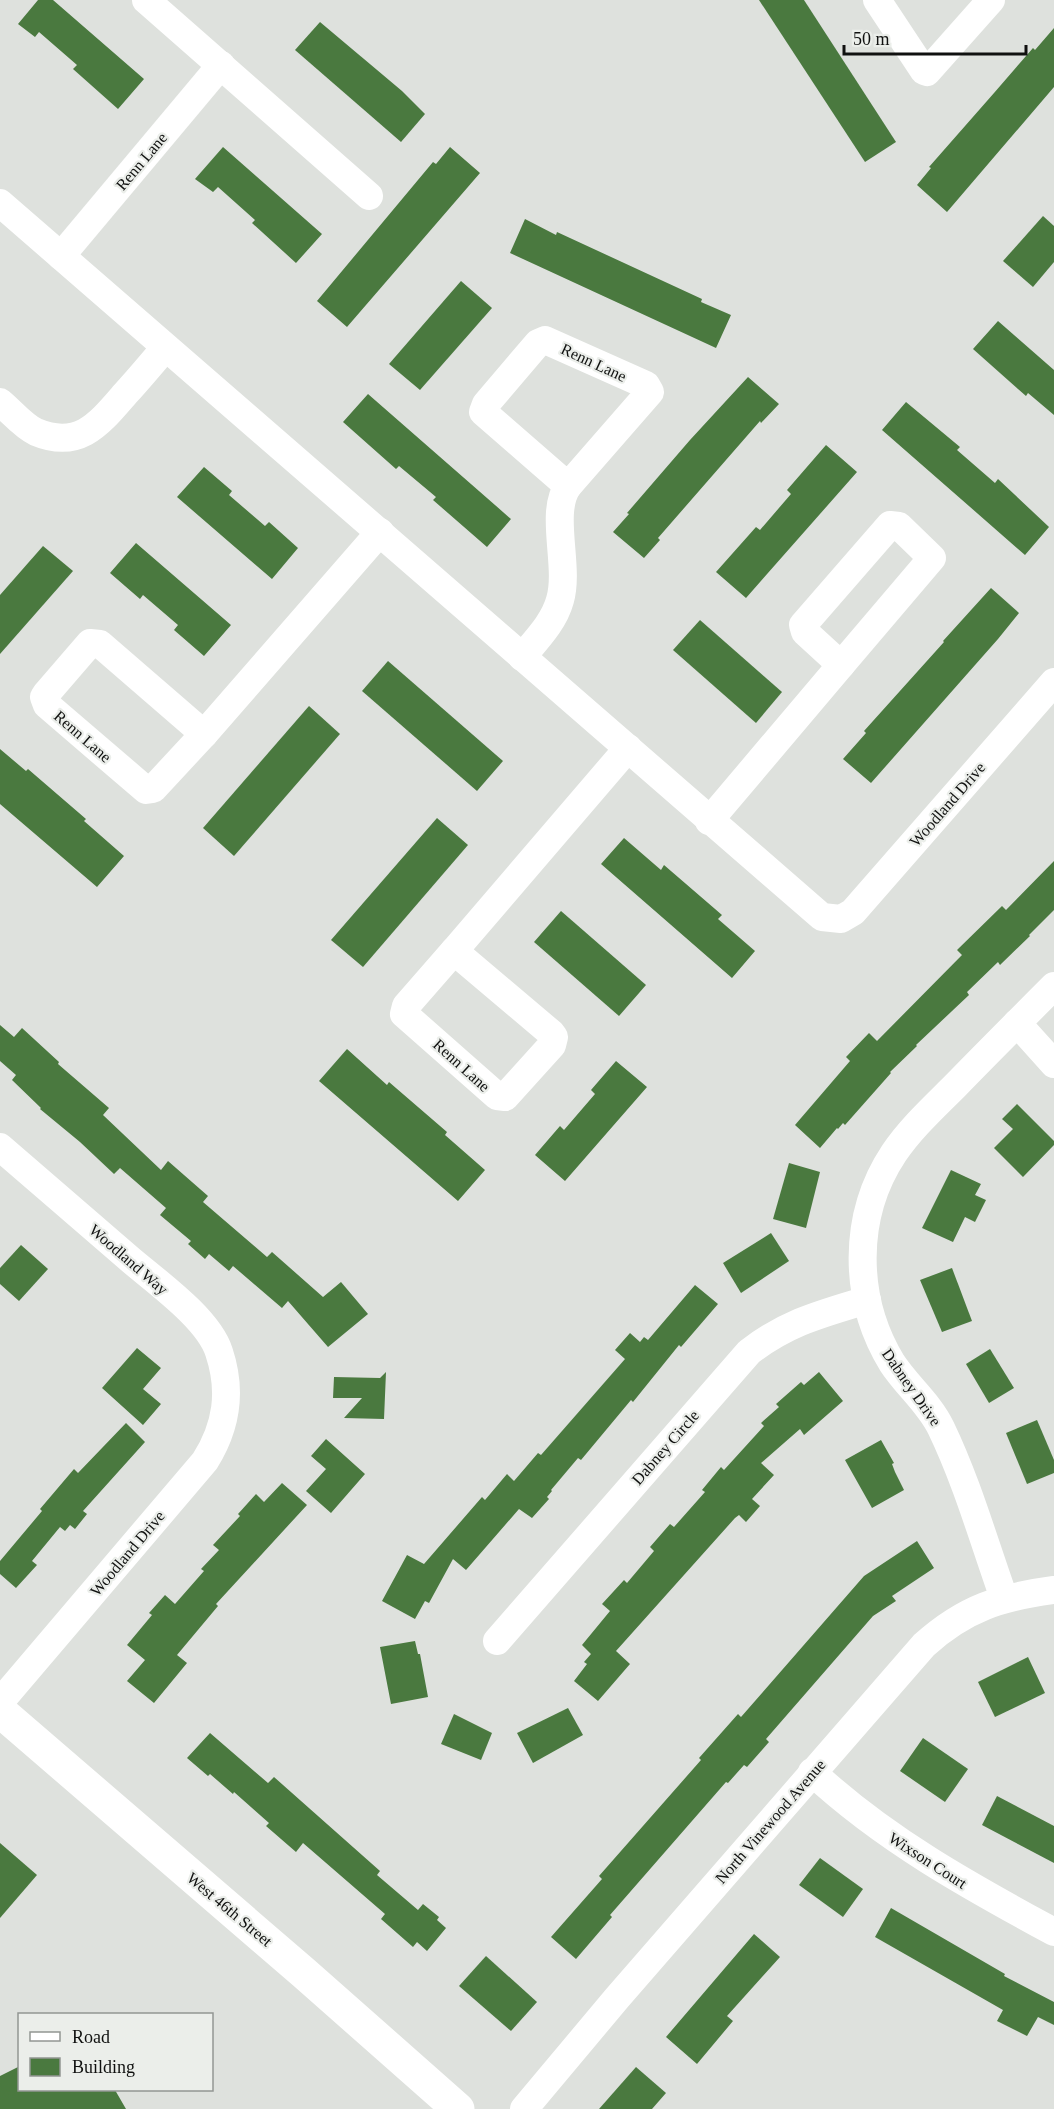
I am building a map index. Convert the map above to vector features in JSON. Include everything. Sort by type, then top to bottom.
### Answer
[{"type":"street","points":[[146,0],[369,196]]},
{"type":"street","points":[[877,0],[924,71],[927,72],[991,0]]},
{"type":"street","name":"Renn Lane","points":[[61,256],[221,65]]},
{"type":"street","points":[[0,204],[709,820],[841,665],[932,558],[899,526],[887,527],[803,625],[805,632],[841,665]]},
{"type":"street","name":"Renn Lane","points":[[522,657],[549,624],[561,598],[563,571],[560,509],[563,494],[650,392],[646,385],[545,340],[538,343],[492,396],[483,412],[568,486]]},
{"type":"street","points":[[0,402],[38,433],[63,438],[77,436],[100,423],[165,348]]},
{"type":"street","name":"Renn Lane","points":[[204,734],[96,643],[90,643],[44,697],[47,705],[146,790],[153,789],[204,734],[380,532]]},
{"type":"street","name":"Woodland Drive","points":[[709,820],[818,915],[841,919],[853,912],[1054,682]]},
{"type":"street","name":"Renn Lane","points":[[454,951],[554,1037],[552,1046],[506,1097],[497,1096],[404,1014],[406,1006],[628,748]]},
{"type":"street","name":"Dabney Drive","points":[[1004,1598],[940,1426],[925,1402],[892,1362],[878,1336],[867,1300],[862,1268],[864,1233],[874,1191],[895,1151],[917,1124],[1054,986]]},
{"type":"street","points":[[1017,1023],[1054,1064]]},
{"type":"street","name":"Woodland Way","points":[[3,1157],[195,1316],[219,1353],[227,1392]]},
{"type":"street","name":"Dabney Circle","points":[[497,1641],[749,1352],[783,1328],[800,1320],[867,1300]]},
{"type":"street","name":"Woodland Drive","points":[[0,1702],[206,1461],[224,1421],[227,1392]]},
{"type":"street","name":"North Vinewood Avenue","points":[[524,2109],[812,1772],[924,1645],[951,1623],[1004,1598],[1030,1592],[1054,1590]]},
{"type":"street","name":"West 46th Street","points":[[0,1712],[304,1973],[458,2109]]},
{"type":"street","name":"Wixson Court","points":[[812,1772],[866,1819],[890,1836],[970,1887],[1054,1932]]},
{"type":"building","points":[[38,0],[53,0],[144,79],[118,109],[73,69],[77,65],[39,32],[35,37],[18,24]]},
{"type":"building","points":[[759,0],[804,0],[896,142],[865,162]]},
{"type":"building","points":[[320,22],[402,91],[425,114],[401,142],[295,50]]},
{"type":"building","points":[[1054,28],[1054,87],[947,212],[917,185],[931,168],[929,167],[1033,48],[1035,50]]},
{"type":"building","points":[[223,147],[322,234],[296,263],[252,223],[255,220],[218,187],[213,192],[195,179]]},
{"type":"building","points":[[450,147],[480,173],[347,327],[317,301],[433,162],[436,164]]},
{"type":"building","points":[[1043,216],[1054,226],[1054,262],[1033,287],[1003,261]]},
{"type":"building","points":[[525,219],[556,235],[557,232],[702,299],[701,302],[731,315],[716,348],[510,253]]},
{"type":"building","points":[[461,281],[492,308],[420,390],[389,364]]},
{"type":"building","points":[[998,321],[1054,370],[1054,415],[1028,393],[1026,396],[973,349]]},
{"type":"building","points":[[748,377],[779,404],[761,423],[760,421],[658,538],[660,540],[644,558],[613,532],[690,440]]},
{"type":"building","points":[[368,394],[511,519],[487,547],[433,500],[436,497],[399,466],[396,469],[343,422]]},
{"type":"building","points":[[906,402],[960,447],[957,450],[995,483],[998,479],[1049,527],[1025,555],[882,430]]},
{"type":"building","points":[[826,445],[857,472],[746,598],[716,572],[756,527],[760,530],[791,494],[787,490]]},
{"type":"building","points":[[204,467],[232,491],[229,495],[265,526],[269,522],[298,548],[272,579],[177,497]]},
{"type":"building","points":[[136,543],[231,625],[204,656],[174,630],[178,625],[143,595],[140,599],[110,573]]},
{"type":"building","points":[[43,546],[73,571],[0,654],[0,595]]},
{"type":"building","points":[[991,588],[1019,613],[871,783],[843,759],[866,733],[864,731]]},
{"type":"building","points":[[700,620],[782,692],[756,723],[673,650]]},
{"type":"building","points":[[388,661],[503,761],[477,791],[362,691]]},
{"type":"building","points":[[309,706],[340,734],[234,856],[203,828]]},
{"type":"building","points":[[0,749],[26,771],[28,769],[86,819],[84,821],[124,856],[97,887],[0,804]]},
{"type":"building","points":[[437,818],[468,845],[363,967],[331,940]]},
{"type":"building","points":[[624,838],[661,870],[664,865],[722,915],[718,919],[755,951],[732,978],[601,864]]},
{"type":"building","points":[[1054,861],[1054,910],[1000,965],[998,962],[967,992],[969,995],[916,1045],[845,1125],[843,1123],[837,1128],[820,1148],[795,1125],[850,1061],[846,1057],[869,1033],[877,1041],[962,955],[957,950],[1002,906],[1006,910]]},
{"type":"building","points":[[561,911],[646,985],[619,1016],[534,942]]},
{"type":"building","points":[[0,1025],[14,1037],[22,1028],[59,1062],[58,1064],[109,1108],[103,1115],[161,1170],[168,1161],[208,1196],[203,1202],[267,1257],[272,1252],[323,1297],[341,1282],[368,1314],[328,1347],[288,1301],[282,1308],[233,1266],[229,1271],[209,1254],[205,1259],[188,1244],[191,1241],[160,1215],[166,1208],[120,1168],[114,1174],[40,1109],[12,1080],[16,1075],[0,1061]]},
{"type":"building","points":[[347,1049],[387,1085],[389,1082],[447,1132],[445,1135],[485,1170],[458,1201],[319,1081]]},
{"type":"building","points":[[616,1061],[647,1087],[565,1181],[535,1155],[560,1126],[564,1130],[595,1094],[591,1090]]},
{"type":"building","points":[[1017,1104],[1054,1141],[1054,1145],[1023,1177],[994,1148],[1013,1129],[1002,1119]]},
{"type":"building","points":[[789,1163],[820,1172],[806,1228],[773,1219]]},
{"type":"building","points":[[951,1170],[981,1184],[975,1195],[986,1200],[975,1222],[965,1217],[953,1242],[922,1228]]},
{"type":"building","points":[[771,1233],[789,1261],[741,1293],[723,1263]]},
{"type":"building","points":[[21,1245],[48,1269],[19,1301],[0,1284],[0,1268]]},
{"type":"building","points":[[952,1268],[972,1321],[942,1332],[920,1280]]},
{"type":"building","points":[[695,1285],[718,1304],[681,1347],[679,1345],[633,1402],[631,1400],[581,1460],[578,1458],[551,1490],[547,1497],[549,1499],[532,1518],[519,1509],[466,1570],[453,1559],[429,1603],[425,1601],[415,1619],[382,1601],[407,1555],[424,1564],[482,1497],[485,1500],[507,1474],[514,1481],[538,1453],[541,1455],[625,1359],[615,1350],[630,1333],[640,1342],[644,1337],[648,1340]]},
{"type":"building","points":[[137,1348],[161,1368],[143,1389],[161,1404],[143,1425],[102,1388]]},
{"type":"building","points":[[990,1349],[1014,1388],[989,1403],[966,1364]]},
{"type":"building","points":[[386,1372],[384,1419],[344,1418],[362,1398],[333,1398],[334,1377],[380,1378]]},
{"type":"building","points":[[819,1372],[843,1401],[804,1435],[800,1429],[761,1463],[774,1475],[752,1499],[760,1506],[746,1522],[739,1515],[735,1518],[616,1651],[630,1664],[598,1701],[574,1681],[587,1664],[584,1662],[591,1654],[582,1645],[610,1611],[602,1604],[624,1580],[627,1583],[654,1551],[650,1547],[670,1524],[674,1527],[705,1492],[702,1490],[721,1467],[724,1470],[764,1426],[761,1423],[779,1407],[776,1404],[801,1382],[804,1385]]},
{"type":"building","points":[[1037,1420],[1054,1460],[1054,1473],[1027,1484],[1006,1433]]},
{"type":"building","points":[[126,1423],[145,1442],[83,1511],[87,1514],[75,1529],[70,1525],[65,1531],[60,1527],[32,1561],[37,1565],[16,1588],[0,1574],[0,1561],[74,1469],[78,1473]]},
{"type":"building","points":[[326,1439],[365,1474],[331,1513],[306,1491],[326,1469],[311,1456]]},
{"type":"building","points":[[881,1440],[894,1463],[892,1464],[904,1490],[872,1508],[845,1460]]},
{"type":"building","points":[[282,1483],[307,1505],[216,1604],[218,1606],[177,1655],[187,1663],[154,1703],[127,1681],[145,1660],[127,1645],[152,1615],[149,1613],[165,1595],[175,1604],[204,1571],[201,1569],[219,1550],[213,1545],[240,1516],[238,1514],[256,1494],[264,1502]]},
{"type":"building","points":[[917,1541],[934,1568],[892,1596],[896,1601],[873,1616],[766,1739],[769,1742],[747,1767],[744,1765],[728,1783],[726,1782],[610,1915],[612,1917],[576,1959],[551,1937],[602,1879],[599,1876],[701,1760],[699,1758],[738,1714],[741,1717],[864,1576]]},
{"type":"building","points":[[415,1641],[418,1654],[420,1654],[428,1697],[391,1704],[380,1647]]},
{"type":"building","points":[[1028,1657],[1045,1693],[995,1717],[978,1682]]},
{"type":"building","points":[[568,1708],[583,1735],[533,1763],[517,1733]]},
{"type":"building","points":[[454,1714],[492,1733],[481,1760],[441,1744]]},
{"type":"building","points":[[210,1733],[268,1783],[274,1777],[380,1871],[377,1875],[418,1910],[423,1904],[439,1917],[437,1920],[446,1928],[427,1951],[417,1942],[413,1947],[381,1919],[385,1914],[303,1843],[296,1852],[266,1826],[269,1823],[234,1792],[233,1794],[210,1774],[208,1776],[187,1758]]},
{"type":"building","points":[[923,1738],[968,1769],[945,1802],[900,1771]]},
{"type":"building","points":[[997,1796],[1054,1826],[1054,1863],[982,1825]]},
{"type":"building","points":[[0,1843],[37,1875],[0,1918]]},
{"type":"building","points":[[820,1858],[863,1889],[843,1917],[799,1885]]},
{"type":"building","points":[[891,1908],[1005,1974],[1004,1976],[1054,2002],[1054,2025],[1038,2017],[1027,2036],[997,2021],[1003,2010],[875,1937]]},
{"type":"building","points":[[754,1934],[780,1957],[727,2016],[733,2021],[697,2064],[666,2037]]},
{"type":"building","points":[[486,1956],[537,2002],[511,2031],[459,1986]]},
{"type":"building","points":[[18,2067],[18,2091],[116,2091],[126,2109],[0,2109],[0,2076]]},
{"type":"building","points":[[636,2067],[666,2093],[652,2109],[599,2109]]}]
